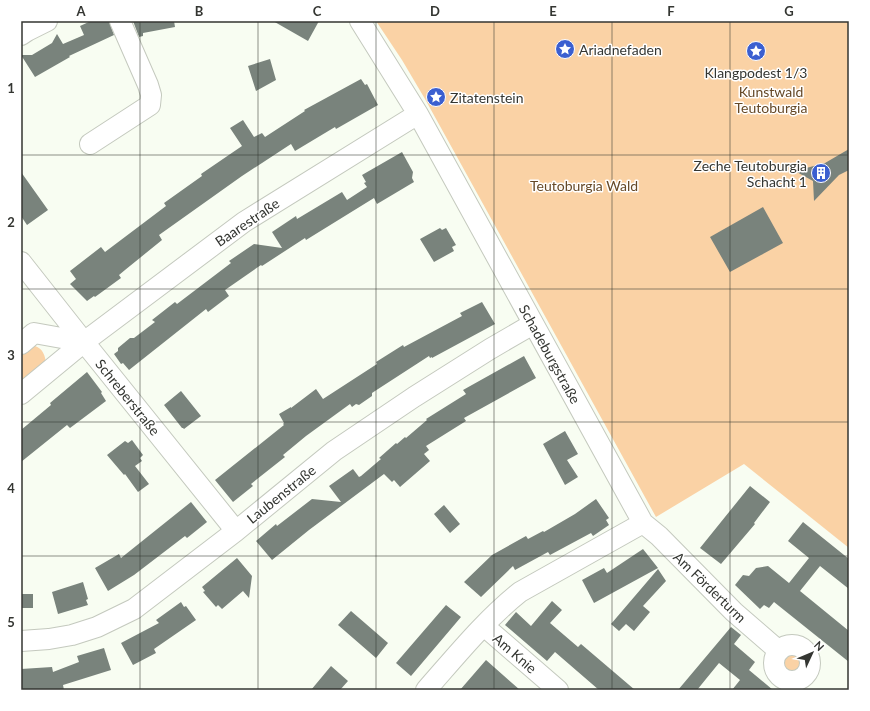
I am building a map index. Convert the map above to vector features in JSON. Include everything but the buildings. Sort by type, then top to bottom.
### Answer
[{"type":"street","points":[[21,35],[47,21]]},
{"type":"street","points":[[90,144],[150,105],[151,95],[148,84],[120,21]]},
{"type":"street","name":"Schadeburgstraße","points":[[360,21],[418,114],[642,523]]},
{"type":"street","name":"Baarestraße","points":[[21,394],[84,342],[244,222],[418,114]]},
{"type":"street","name":"Schreberstraße","points":[[21,262],[236,531]]},
{"type":"street","name":"Laubenstraße","points":[[21,641],[49,639],[72,635],[97,627],[134,609],[236,531],[308,472],[364,430],[490,349],[533,324]]},
{"type":"street","points":[[21,344],[34,333],[84,342]]},
{"type":"street","points":[[484,626],[506,603],[520,592],[642,523]]},
{"type":"street","name":"Am Förderturm","points":[[642,523],[659,536],[734,612],[779,651]]},
{"type":"street","name":"Am Knie","points":[[428,690],[484,626],[558,690]]},
{"type":"green space","name":"Teutoburgia Wald","points":[[376,21],[849,21],[849,548],[744,464],[656,517],[425,99],[402,60]]},
{"type":"green space","points":[[35,346],[43,353],[46,363],[21,387],[21,352],[27,347]]},
{"type":"green space","points":[[788,654],[796,654],[801,659],[799,670],[796,672],[788,672],[783,667],[783,659]]},
{"type":"place","name":"Ariadnefaden","points":[[565,49]]},
{"type":"place","name":"Klangpodest 1/3","points":[[756,51]]},
{"type":"place","name":"Zitatenstein","points":[[436,97]]},
{"type":"place","name":"Zeche Teutoburgia Schacht 1","points":[[821,173]]},
{"type":"park label","name":"Kunstwald Teutoburgia","points":[[771,100]]}]
